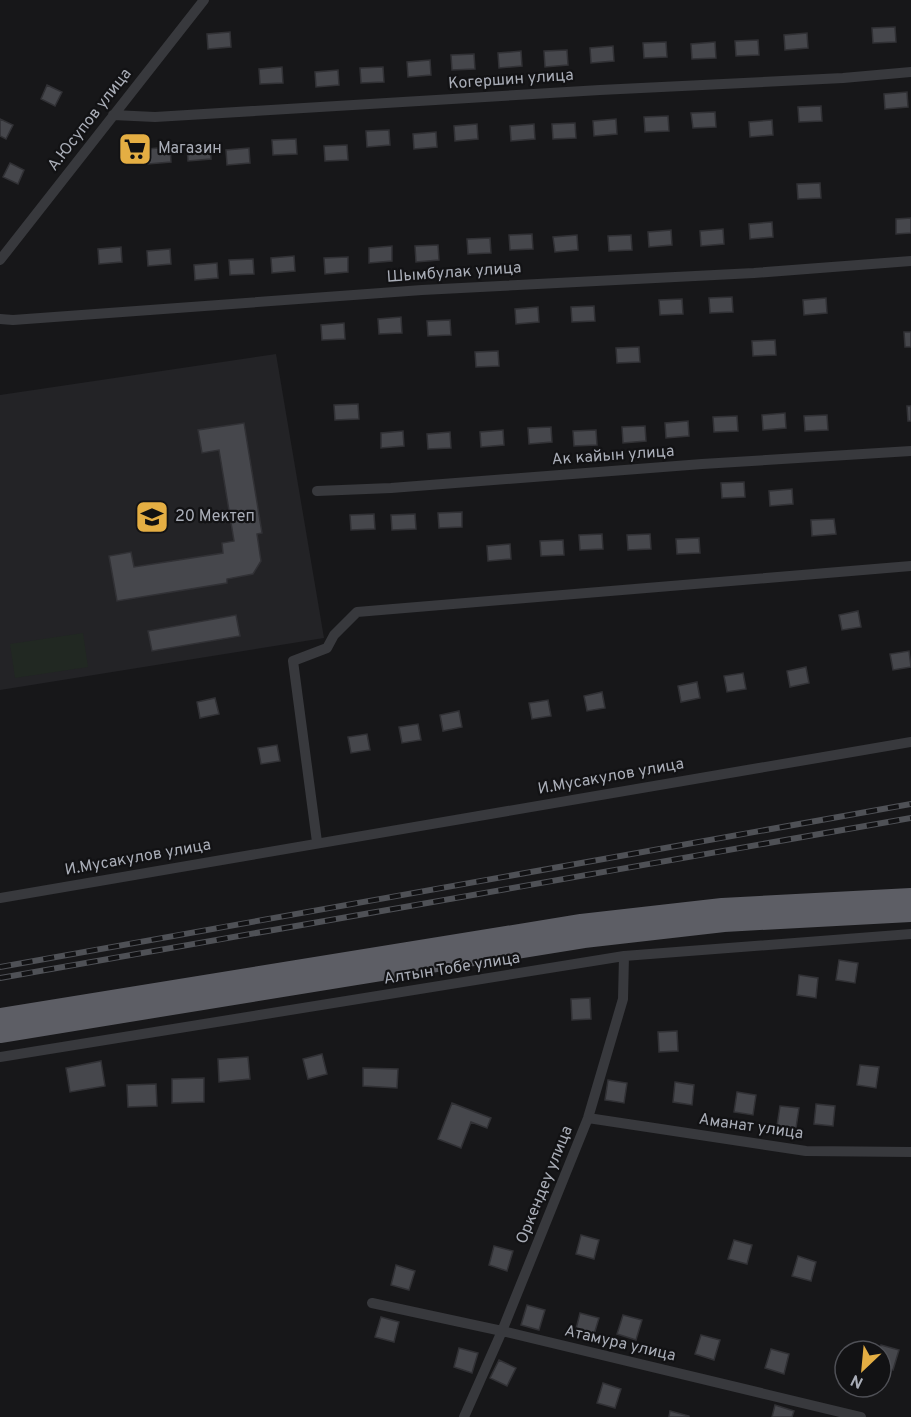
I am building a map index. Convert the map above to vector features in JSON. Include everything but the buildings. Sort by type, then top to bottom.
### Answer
[{"type":"highway","points":[[0,1017],[581,923],[722,907],[911,897]]},
{"type":"highway","points":[[0,1034],[584,939],[724,923],[911,913]]},
{"type":"street","name":"А.Юсупов улица","points":[[0,260],[204,0]]},
{"type":"street","name":"Когершин улица","points":[[113,115],[155,117],[589,90],[843,78],[911,72]]},
{"type":"street","name":"Шымбулак улица","points":[[0,319],[13,320],[422,290],[754,273],[911,261]]},
{"type":"street","name":"Ак кайын улица","points":[[317,491],[391,488],[702,464],[911,451]]},
{"type":"street","points":[[317,842],[293,661],[327,648],[334,635],[357,612],[911,566]]},
{"type":"street","name":"И.Мусакулов улица","points":[[0,898],[911,742]]},
{"type":"street","name":"Алтын Тобе улица","points":[[0,1057],[624,956],[911,934]]},
{"type":"street","name":"Оркендеу улица","points":[[464,1417],[588,1118],[623,999],[624,956]]},
{"type":"street","name":"Аманат улица","points":[[588,1118],[806,1151],[911,1152]]},
{"type":"street","name":"Атамура улица","points":[[372,1303],[501,1331],[861,1417]]},
{"type":"shaded area","name":"20 Мектеп","points":[[276,354],[324,638],[0,690],[0,395]]},
{"type":"shaded area","points":[[83,633],[88,667],[15,678],[10,644]]},
{"type":"railway","points":[[0,967],[911,804]]},
{"type":"railway","points":[[0,978],[911,818]]},
{"type":"place","name":"Магазин","points":[[135,149]]},
{"type":"place","name":"20 Мектеп","points":[[152,517]]}]
